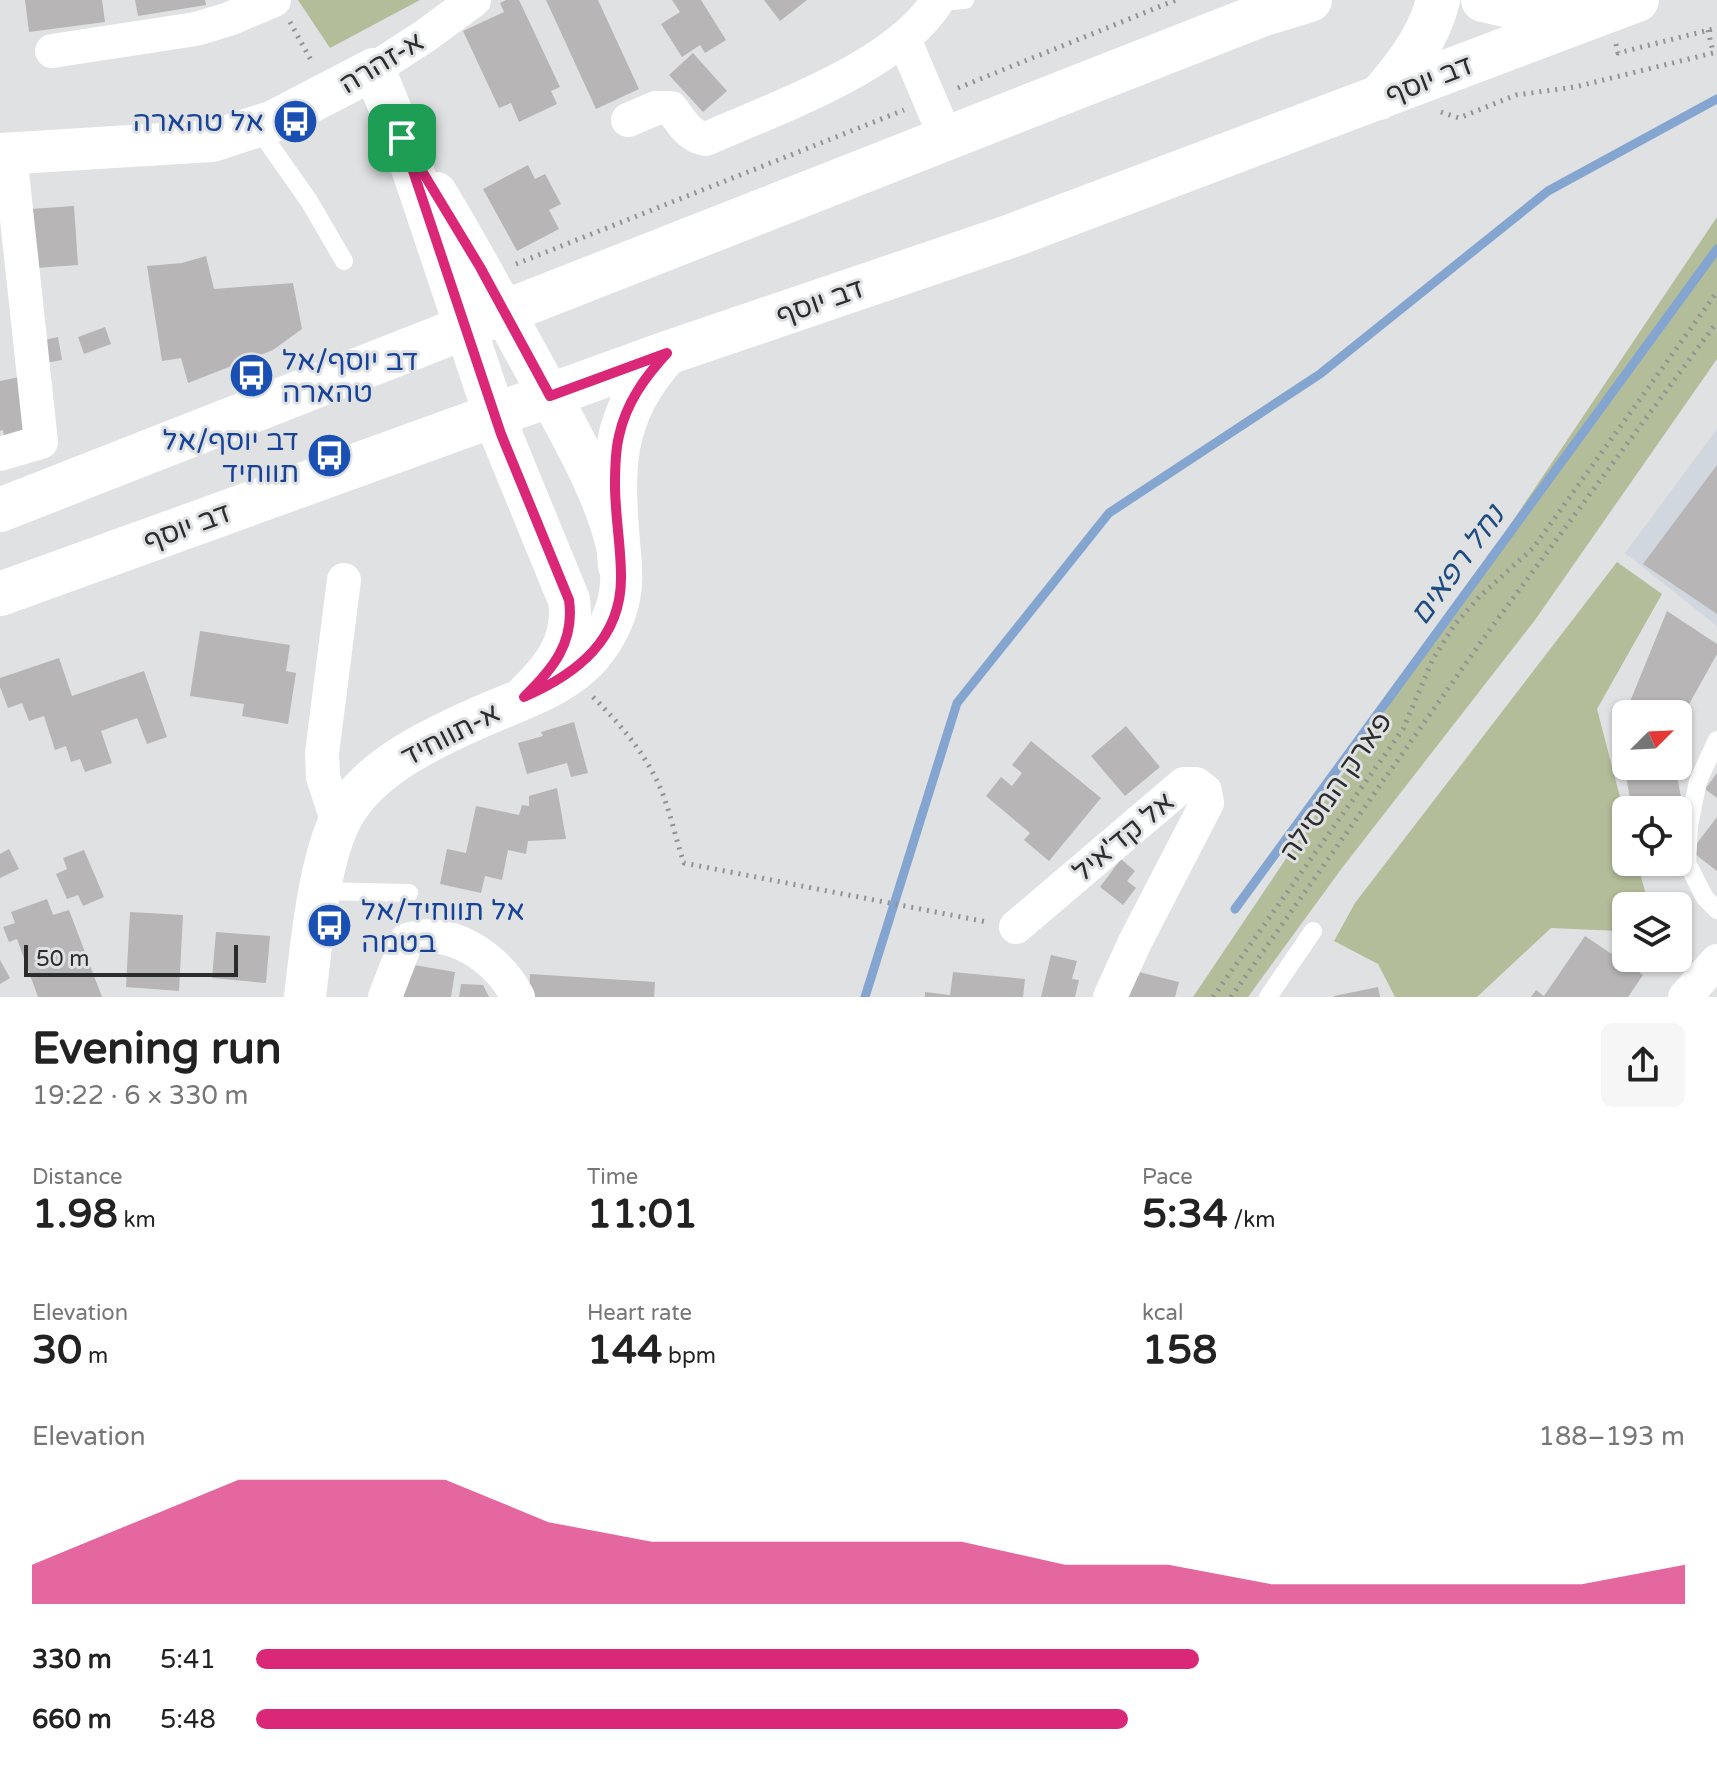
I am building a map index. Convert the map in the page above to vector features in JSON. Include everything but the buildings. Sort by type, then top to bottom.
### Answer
[{"type":"main road","points":[[0,510],[946,138],[1268,7],[1310,0]]},
{"type":"main road","points":[[1377,99],[1421,42],[1438,0]]},
{"type":"main road","points":[[1483,0],[1536,12],[1594,15]]},
{"type":"main road","name":"דב יוסף","points":[[0,594],[667,353],[1011,236],[1637,0]]},
{"type":"main road","points":[[620,566],[615,497],[619,436],[625,414],[637,391],[667,353]]},
{"type":"street","name":"א-זהרה","points":[[5,154],[212,141],[257,127],[374,69],[474,0]]},
{"type":"street","points":[[628,120],[656,108],[671,108],[688,131],[706,139],[840,79],[904,39],[947,1]]},
{"type":"street","points":[[52,51],[196,29],[280,7]]},
{"type":"street","points":[[904,39],[946,138]]},
{"type":"street","points":[[374,69],[402,138],[453,219],[485,319],[495,416]]},
{"type":"street","points":[[0,454],[41,442],[5,154]]},
{"type":"street","name":"א-תווחיד","points":[[308,997],[326,864],[338,823],[356,797],[415,748],[570,674],[593,652],[605,634],[620,596],[620,566],[615,537],[605,509],[550,396],[485,319]]},
{"type":"street","name":"א-תווחיד","points":[[495,416],[569,600],[569,632],[556,662],[524,697]]},
{"type":"street","points":[[555,561],[569,573],[585,579],[600,578],[620,566]]},
{"type":"street","points":[[338,823],[323,777],[322,753],[344,580]]},
{"type":"street","name":"אל קד'איל","points":[[1016,927],[1184,784],[1196,784],[1205,791],[1207,803],[1110,997]]},
{"type":"street","points":[[385,997],[407,940],[420,936],[461,944],[490,959],[508,978],[518,997]]},
{"type":"street","points":[[1685,997],[1717,961]]},
{"type":"lane","points":[[257,127],[309,201],[344,261]]},
{"type":"lane","points":[[1717,740],[1698,781],[1689,826],[1687,863],[1705,898],[1717,910]]},
{"type":"lane","points":[[321,891],[409,893]]},
{"type":"lane","points":[[1268,997],[1313,931]]},
{"type":"path","points":[[280,7],[328,93]]},
{"type":"path","points":[[1618,53],[1717,28]]},
{"type":"path","points":[[1437,107],[1442,115],[1459,118],[1516,95],[1575,87],[1715,52],[1708,30]]},
{"type":"path","name":"פארק המסילה","points":[[1213,997],[1403,729],[1433,659],[1455,624],[1479,597],[1533,548],[1717,292]]},
{"type":"path","points":[[1231,997],[1483,639],[1717,322]]},
{"type":"path","points":[[570,674],[626,730],[650,765],[663,795],[684,863],[1016,927]]},
{"type":"shaded area","points":[[1717,429],[1717,626],[1625,553]]},
{"type":"green space","points":[[298,0],[420,0],[330,48]]},
{"type":"green space","points":[[1717,217],[1717,359],[1535,620],[1342,868],[1248,997],[1193,997]]},
{"type":"green space","points":[[1617,562],[1662,594],[1597,709],[1612,766],[1612,780],[1616,780],[1620,796],[1612,796],[1612,876],[1641,876],[1645,892],[1612,892],[1612,931],[1551,928],[1477,997],[1395,997],[1378,964],[1334,941],[1355,903]]},
{"type":"waterway","points":[[865,997],[957,703],[1109,513],[1320,374],[1548,191],[1717,99]]},
{"type":"waterway","name":"נחל רפאים","points":[[1235,909],[1717,249]]},
{"type":"place","name":"אל טהארה","points":[[295,121]]},
{"type":"place","name":"דב יוסף/אל טהארה","points":[[251,376]]},
{"type":"place","name":"דב יוסף/אל תווחיד","points":[[330,456]]},
{"type":"place","name":"אל תווחיד/אל בטמה","points":[[330,926]]},
{"type":"route","points":[[402,138],[453,219],[550,396],[667,353],[637,391],[625,414],[619,436],[615,497],[621,574],[620,596],[614,614],[605,634],[582,663],[570,674],[524,697],[561,654],[570,622],[569,600],[501,434],[402,138]]}]
